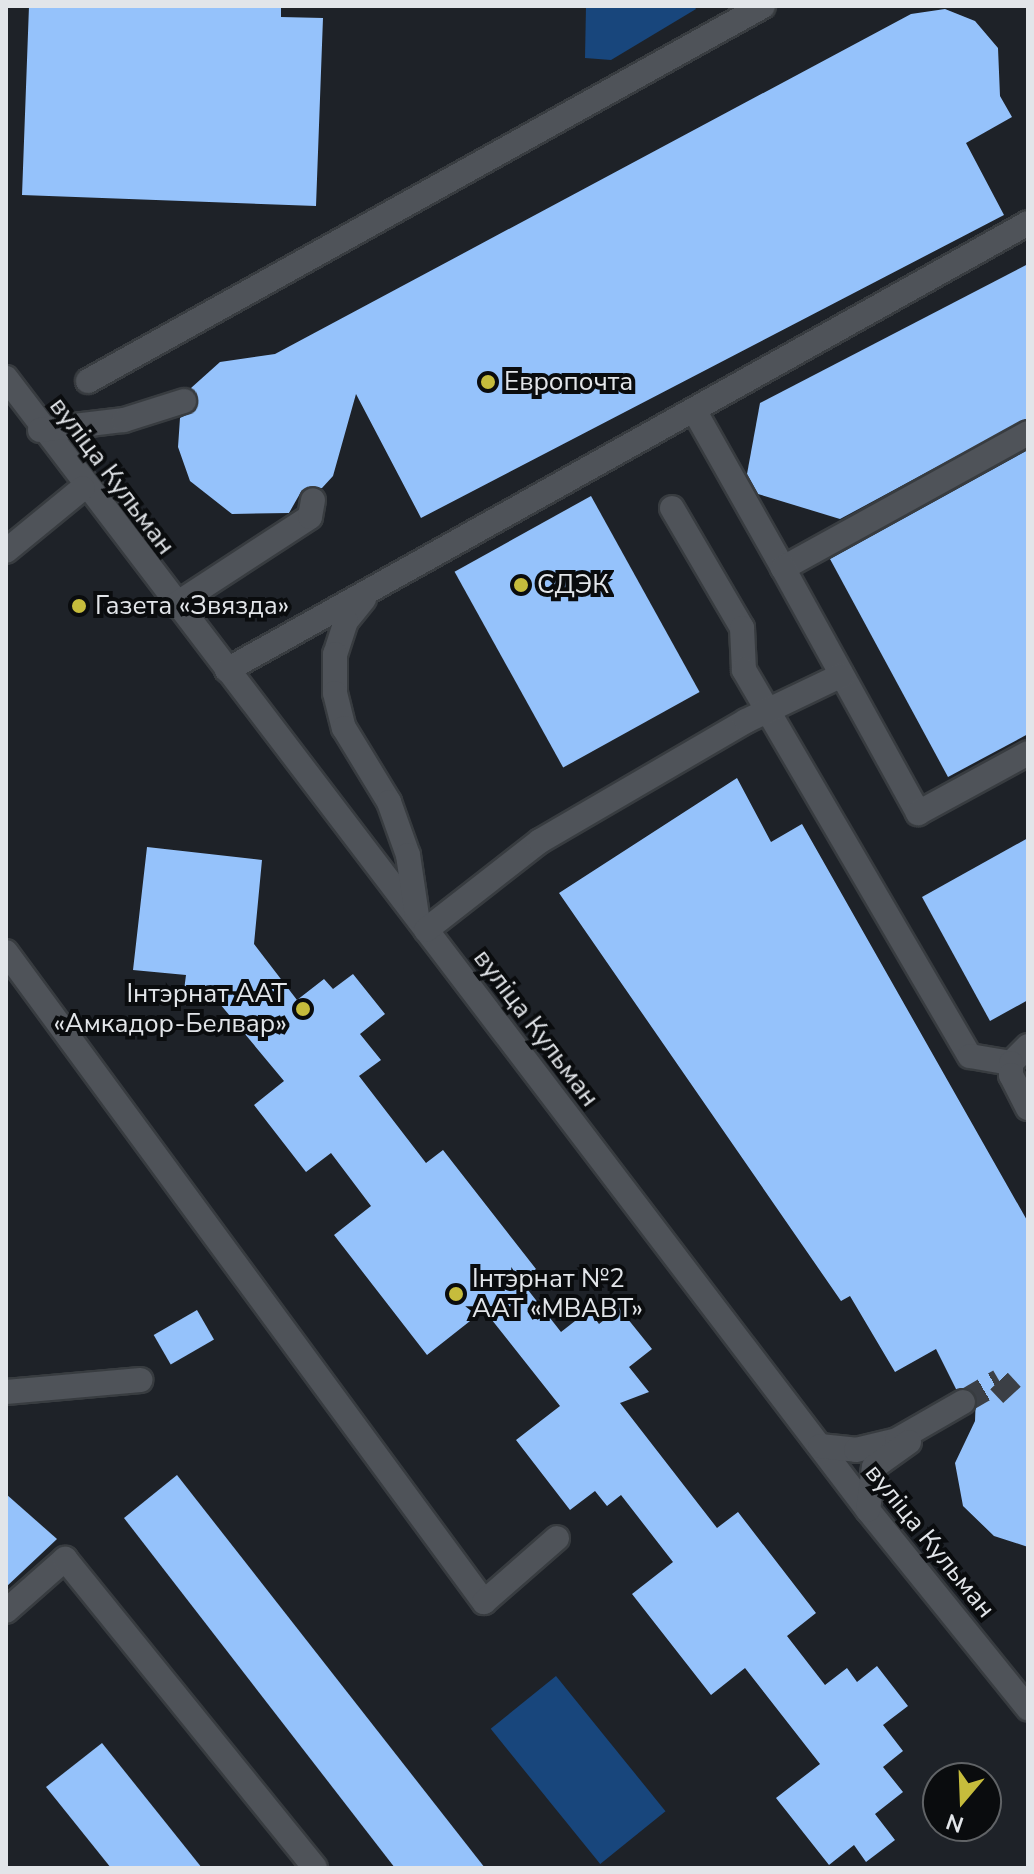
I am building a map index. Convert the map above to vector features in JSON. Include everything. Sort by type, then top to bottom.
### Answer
[{"type":"street","points":[[88,381],[763,6]]},
{"type":"street","points":[[227,670],[1028,223]]},
{"type":"street","name":"вуліца Кульман","points":[[6,378],[83,488],[227,670],[868,1510],[1028,1708]]},
{"type":"street","points":[[40,430],[124,420],[184,401]]},
{"type":"street","points":[[694,410],[918,813],[1028,753]]},
{"type":"street","points":[[783,568],[1028,433]]},
{"type":"street","points":[[6,551],[83,488]]},
{"type":"street","points":[[175,605],[310,517],[313,500]]},
{"type":"street","points":[[672,508],[742,628],[744,670],[970,1056],[1019,1054],[1028,1108]]},
{"type":"street","points":[[371,590],[346,621],[335,693],[344,728],[399,829],[421,924],[540,841],[769,710],[842,675]]},
{"type":"street","points":[[6,952],[484,1602],[557,1538]]},
{"type":"street","points":[[6,1392],[140,1380]]},
{"type":"street","points":[[820,1446],[856,1450],[897,1440],[965,1404],[874,1467],[868,1510]]},
{"type":"street","points":[[6,1611],[65,1559],[315,1868]]},
{"type":"shaded area","points":[[586,6],[694,6],[696,9],[611,60],[585,58]]},
{"type":"shaded area","points":[[556,1676],[666,1811],[600,1864],[491,1729]]},
{"type":"building","points":[[29,6],[281,6],[281,17],[323,18],[316,206],[22,195]]},
{"type":"building","points":[[945,9],[975,21],[998,48],[1000,96],[1012,117],[966,143],[1004,215],[421,518],[356,394],[333,476],[322,488],[302,490],[289,513],[232,514],[190,481],[178,447],[180,418],[196,410],[191,388],[220,362],[275,354],[911,14]]},
{"type":"building","points":[[1028,264],[1028,418],[840,519],[758,494],[747,474],[760,403]]},
{"type":"building","points":[[1028,450],[1028,734],[948,777],[830,559]]},
{"type":"building","points":[[591,496],[700,692],[563,768],[455,572]]},
{"type":"building","points":[[737,778],[771,842],[802,824],[1028,1222],[1028,1547],[994,1536],[963,1506],[955,1463],[975,1421],[976,1394],[956,1389],[936,1349],[895,1372],[850,1296],[841,1301],[559,893]]},
{"type":"building","points":[[1028,838],[1028,1000],[990,1021],[922,897]]},
{"type":"building","points":[[147,847],[262,860],[254,944],[297,1000],[324,979],[333,989],[353,974],[385,1014],[360,1034],[381,1060],[359,1076],[426,1163],[443,1150],[536,1269],[521,1281],[561,1332],[589,1310],[599,1324],[619,1308],[652,1349],[629,1367],[649,1392],[620,1403],[717,1528],[738,1512],[816,1613],[787,1636],[825,1685],[847,1668],[857,1682],[877,1666],[908,1706],[883,1725],[903,1751],[883,1767],[903,1792],[875,1814],[895,1840],[866,1862],[854,1845],[829,1865],[776,1798],[820,1764],[745,1668],[711,1695],[632,1594],[673,1562],[621,1495],[607,1506],[595,1491],[570,1510],[516,1440],[560,1406],[484,1310],[427,1355],[334,1235],[371,1206],[331,1153],[306,1172],[254,1105],[284,1081],[220,1004],[183,998],[186,975],[133,970]]},
{"type":"building","points":[[197,1310],[214,1339],[171,1364],[154,1335]]},
{"type":"building","points":[[177,1475],[485,1868],[395,1868],[124,1518]]},
{"type":"building","points":[[6,1494],[57,1539],[6,1587]]},
{"type":"building","points":[[102,1743],[202,1868],[111,1868],[46,1787]]},
{"type":"tunnel","points":[[963,1402],[999,1381],[1012,1395]]},
{"type":"place","name":"Европочта","points":[[488,382]]},
{"type":"place","name":"СДЭК","points":[[521,585]]},
{"type":"place","name":"Газета «Звязда»","points":[[79,606]]},
{"type":"place","name":"Інтэрнат ААТ «Амкадор-Белвар»","points":[[303,1009]]},
{"type":"place","name":"Інтэрнат №2 ААТ «МВАВТ»","points":[[456,1294]]}]
